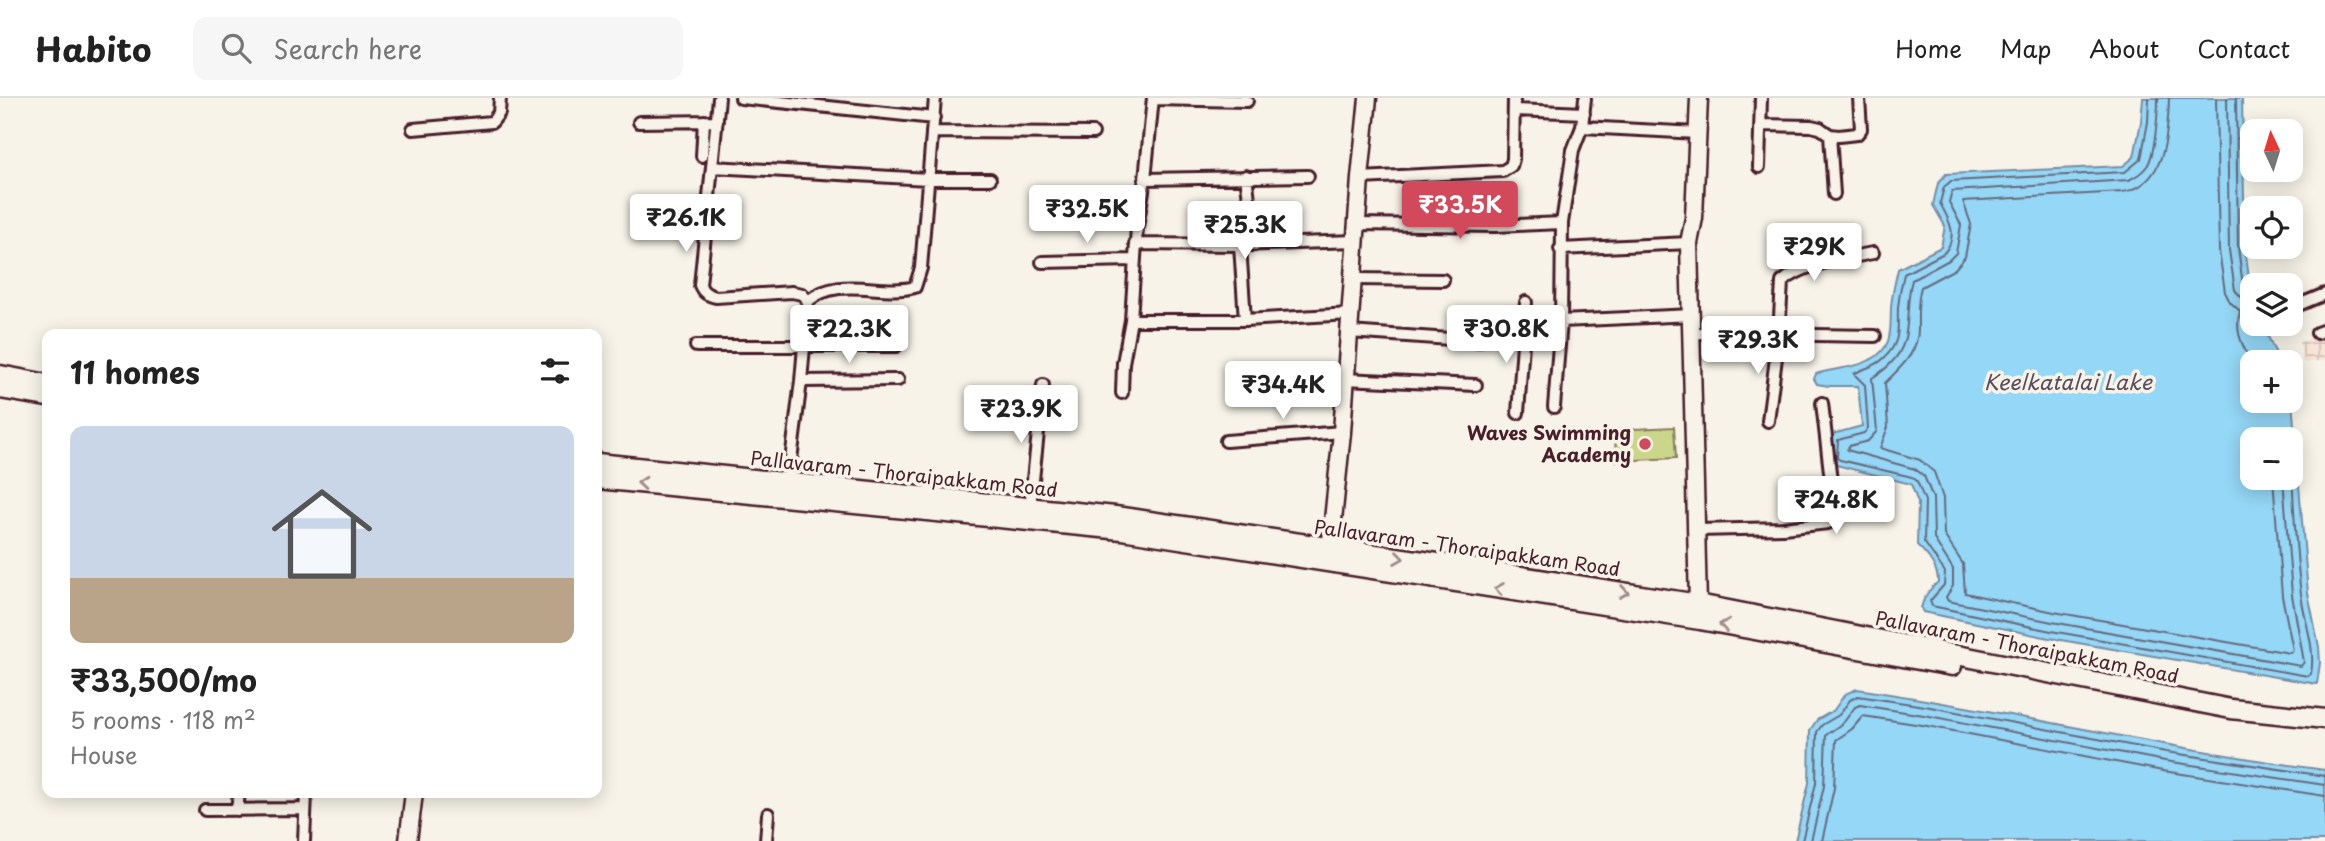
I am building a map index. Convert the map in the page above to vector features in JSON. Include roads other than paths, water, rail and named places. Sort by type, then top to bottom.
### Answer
[{"type":"main road","points":[[0,375],[42,383]]},
{"type":"main road","points":[[0,389],[42,396]]},
{"type":"main road","name":"Pallavaram - Thoraipakkam Road","points":[[602,464],[1115,516],[2237,717],[2317,723]]},
{"type":"main road","name":"Pallavaram - Thoraipakkam Road","points":[[602,479],[1122,530],[1330,556],[1451,565],[1698,604],[2231,709],[2317,723]]},
{"type":"street","points":[[413,129],[492,122],[499,113],[500,98]]},
{"type":"street","points":[[719,98],[699,278],[702,290],[707,295],[716,297],[792,292],[802,294],[807,301],[801,381],[788,484]]},
{"type":"street","points":[[741,98],[792,101],[933,118]]},
{"type":"street","points":[[807,301],[818,293],[857,286],[909,289],[915,287],[920,268],[935,98]]},
{"type":"street","points":[[1122,393],[1122,363],[1130,320],[1135,244],[1153,98],[1247,101]]},
{"type":"street","points":[[1330,556],[1368,98]]},
{"type":"street","points":[[1360,178],[1503,171],[1511,166],[1513,159],[1514,98]]},
{"type":"street","points":[[1555,407],[1561,321],[1562,223],[1573,150],[1582,127],[1585,98]]},
{"type":"street","points":[[1698,604],[1693,315],[1689,243],[1694,218],[1699,98]]},
{"type":"street","points":[[1759,167],[1761,98]]},
{"type":"street","points":[[1760,125],[1811,126],[1839,136],[1860,132],[1858,98]]},
{"type":"street","points":[[1514,110],[1584,113]]},
{"type":"street","points":[[702,156],[704,121]]},
{"type":"street","points":[[639,122],[717,121]]},
{"type":"street","points":[[1582,127],[1698,133]]},
{"type":"street","points":[[932,132],[1093,133]]},
{"type":"street","points":[[1830,135],[1834,194]]},
{"type":"street","points":[[712,167],[928,179],[990,179]]},
{"type":"street","points":[[1246,176],[1255,245]]},
{"type":"street","points":[[1145,179],[1308,176]]},
{"type":"street","points":[[1051,195],[1142,192]]},
{"type":"street","points":[[1135,244],[1255,245],[1356,232],[1562,223]]},
{"type":"street","points":[[1560,249],[1689,243]]},
{"type":"street","points":[[1240,245],[1245,320]]},
{"type":"street","points":[[1768,421],[1779,334],[1782,282],[1790,275],[1826,262],[1873,253]]},
{"type":"street","points":[[1042,262],[1134,260]]},
{"type":"street","points":[[1354,279],[1443,280]]},
{"type":"street","points":[[2303,303],[2325,295]]},
{"type":"street","points":[[1518,413],[1526,302]]},
{"type":"street","points":[[1130,320],[1245,320],[1351,314]]},
{"type":"street","points":[[1525,320],[1693,315]]},
{"type":"street","points":[[1349,332],[1479,341]]},
{"type":"street","points":[[1693,333],[1875,336]]},
{"type":"street","points":[[695,346],[896,346]]},
{"type":"street","points":[[1344,379],[1476,385]]},
{"type":"street","points":[[801,381],[898,380]]},
{"type":"street","points":[[1030,508],[1043,385]]},
{"type":"street","points":[[1697,530],[1783,528],[1828,523],[1834,507],[1822,403]]},
{"type":"street","points":[[1226,442],[1342,432]]},
{"type":"street","points":[[237,810],[238,798]]},
{"type":"street","points":[[304,841],[306,798]]},
{"type":"street","points":[[408,841],[413,798]]},
{"type":"street","points":[[205,810],[305,810]]},
{"type":"street","points":[[766,841],[768,814]]},
{"type":"water","name":"Keelkatalai Lake","points":[[2143,98],[2242,98],[2240,182],[2244,182],[2244,196],[2240,196],[2240,259],[2247,259],[2248,273],[2240,273],[2240,336],[2268,336],[2274,350],[2240,350],[2240,413],[2293,413],[2294,427],[2240,427],[2240,490],[2299,490],[2308,593],[2319,647],[2317,684],[2049,638],[1923,612],[1921,608],[1924,600],[1938,582],[1938,577],[1932,562],[1917,545],[1918,503],[1911,484],[1832,464],[1829,435],[1862,426],[1858,386],[1829,386],[1817,384],[1814,379],[1816,374],[1864,363],[1878,355],[1887,344],[1891,302],[1898,269],[1941,247],[1945,226],[1933,205],[1938,183],[1946,174],[2123,166],[2134,157]]},
{"type":"water","points":[[1857,689],[2208,752],[2325,770],[2325,841],[1795,841],[1809,783],[1810,730],[1817,720],[1834,710],[1845,694]]},
{"type":"place","name":"Waves Swimming Academy","points":[[1645,444]]}]
